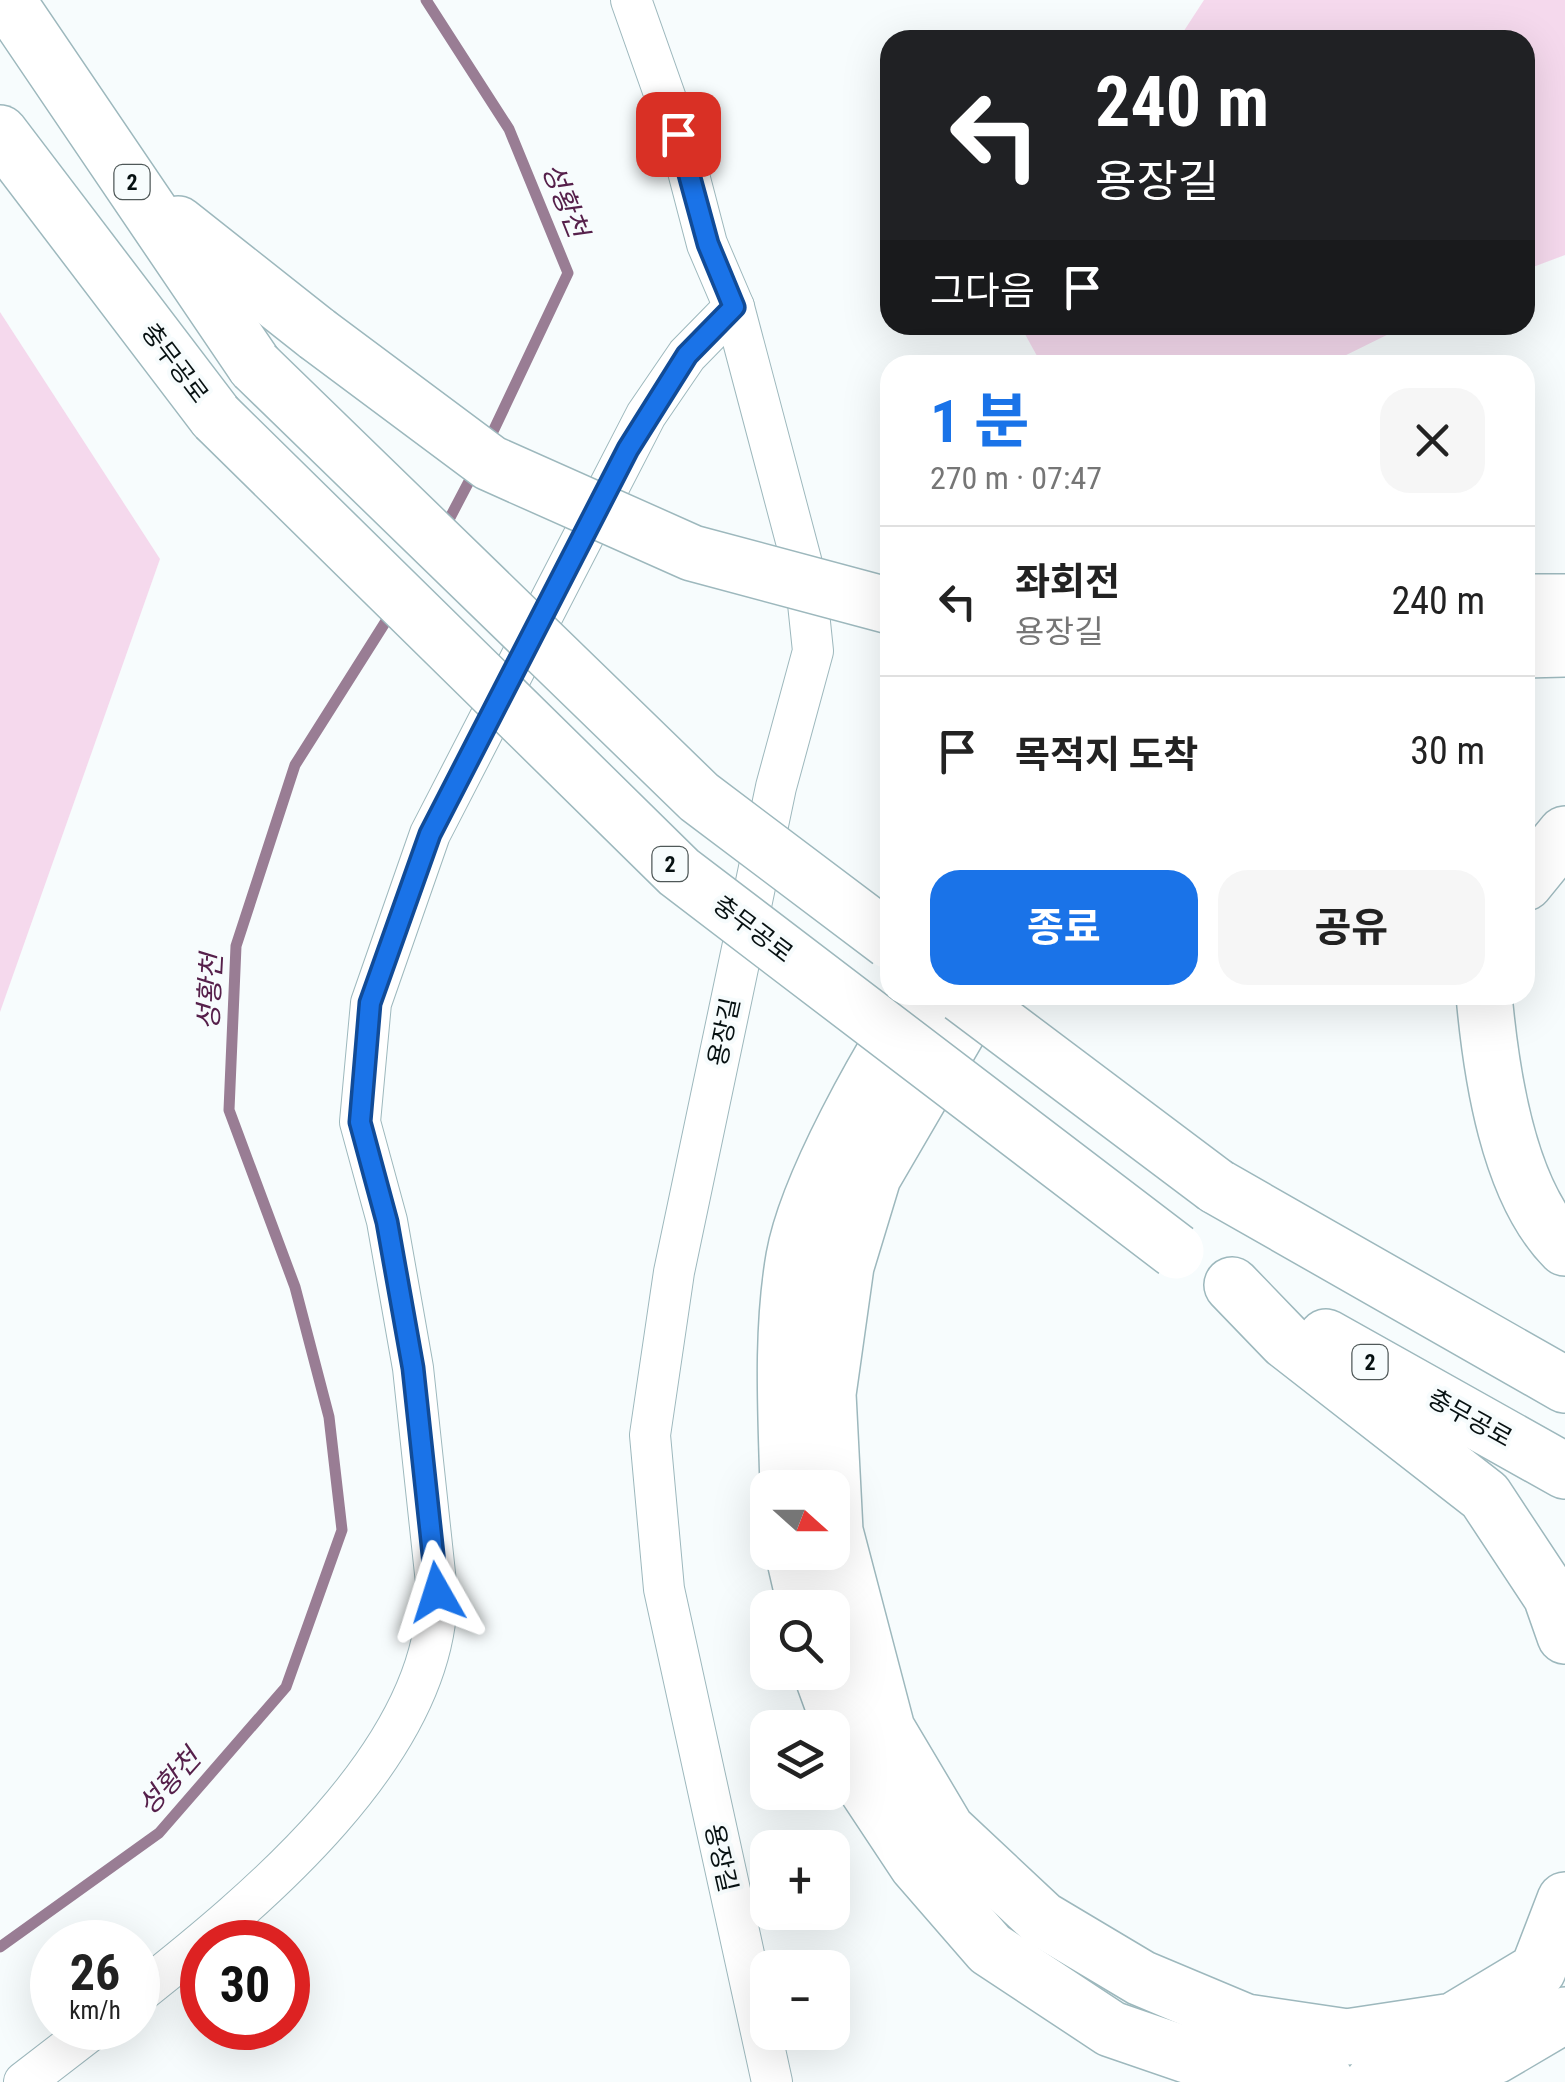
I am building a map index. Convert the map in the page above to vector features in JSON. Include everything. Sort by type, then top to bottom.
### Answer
[{"type":"highway","name":"2","points":[[7,0],[255,366],[699,796],[880,932]]},
{"type":"highway","name":"충무공로","points":[[0,132],[216,417],[679,872],[1176,1251],[1565,1471]]},
{"type":"highway","points":[[140,193],[317,334],[490,463],[692,554],[880,603]]},
{"type":"highway","points":[[1535,871],[1565,834]]},
{"type":"highway","points":[[787,1470],[785,1390],[794,1256],[830,1156],[915,1005]]},
{"type":"highway","points":[[973,1005],[873,1177],[846,1266],[828,1394],[836,1531],[887,1729],[947,1830],[1042,1919],[1141,1978],[1246,2022],[1348,2037],[1453,2020],[1538,1970],[1565,1900]]},
{"type":"highway","points":[[975,1005],[1216,1186],[1565,1385]]},
{"type":"highway","points":[[1485,1005],[1493,1086],[1541,1224],[1565,1248]]},
{"type":"highway","points":[[1232,1285],[1286,1340],[1485,1496],[1551,1596],[1565,1636]]},
{"type":"highway","points":[[828,1690],[860,1778],[916,1865],[990,1950],[1111,2029],[1242,2074],[1327,2082]]},
{"type":"highway","points":[[1372,2082],[1496,2056],[1565,2016]]},
{"type":"street","name":"용장길","points":[[631,0],[678,134],[708,244],[734,307],[806,575],[813,651],[776,787],[682,1233],[650,1436],[664,1590],[772,2082]]},
{"type":"street","points":[[160,1975],[309,1848],[368,1769],[414,1694],[426,1664],[438,1628],[437,1592],[413,1368],[387,1222],[360,1122],[370,1003],[430,834],[628,449],[687,355],[734,307]]},
{"type":"street","points":[[24,2082],[65,2050]]},
{"type":"shaded area","points":[[1204,0],[1565,0],[1565,255],[1535,266],[1535,30],[1184,30]]},
{"type":"shaded area","points":[[0,312],[160,559],[0,1012]]},
{"type":"shaded area","points":[[1026,335],[1387,335],[1346,355],[1036,355]]},
{"type":"waterway","name":"성황천","points":[[426,0],[509,129],[568,273],[488,442]]},
{"type":"waterway","name":"성황천","points":[[443,531],[476,468]]},
{"type":"waterway","name":"성황천","points":[[0,1947],[159,1833],[286,1687],[342,1530],[329,1417],[295,1287],[229,1110],[236,946],[295,765],[393,610]]},
{"type":"route","points":[[437,1592],[413,1368],[387,1222],[360,1122],[370,1003],[391,953],[430,834],[628,449],[687,355],[734,307],[708,244],[678,134]]}]
